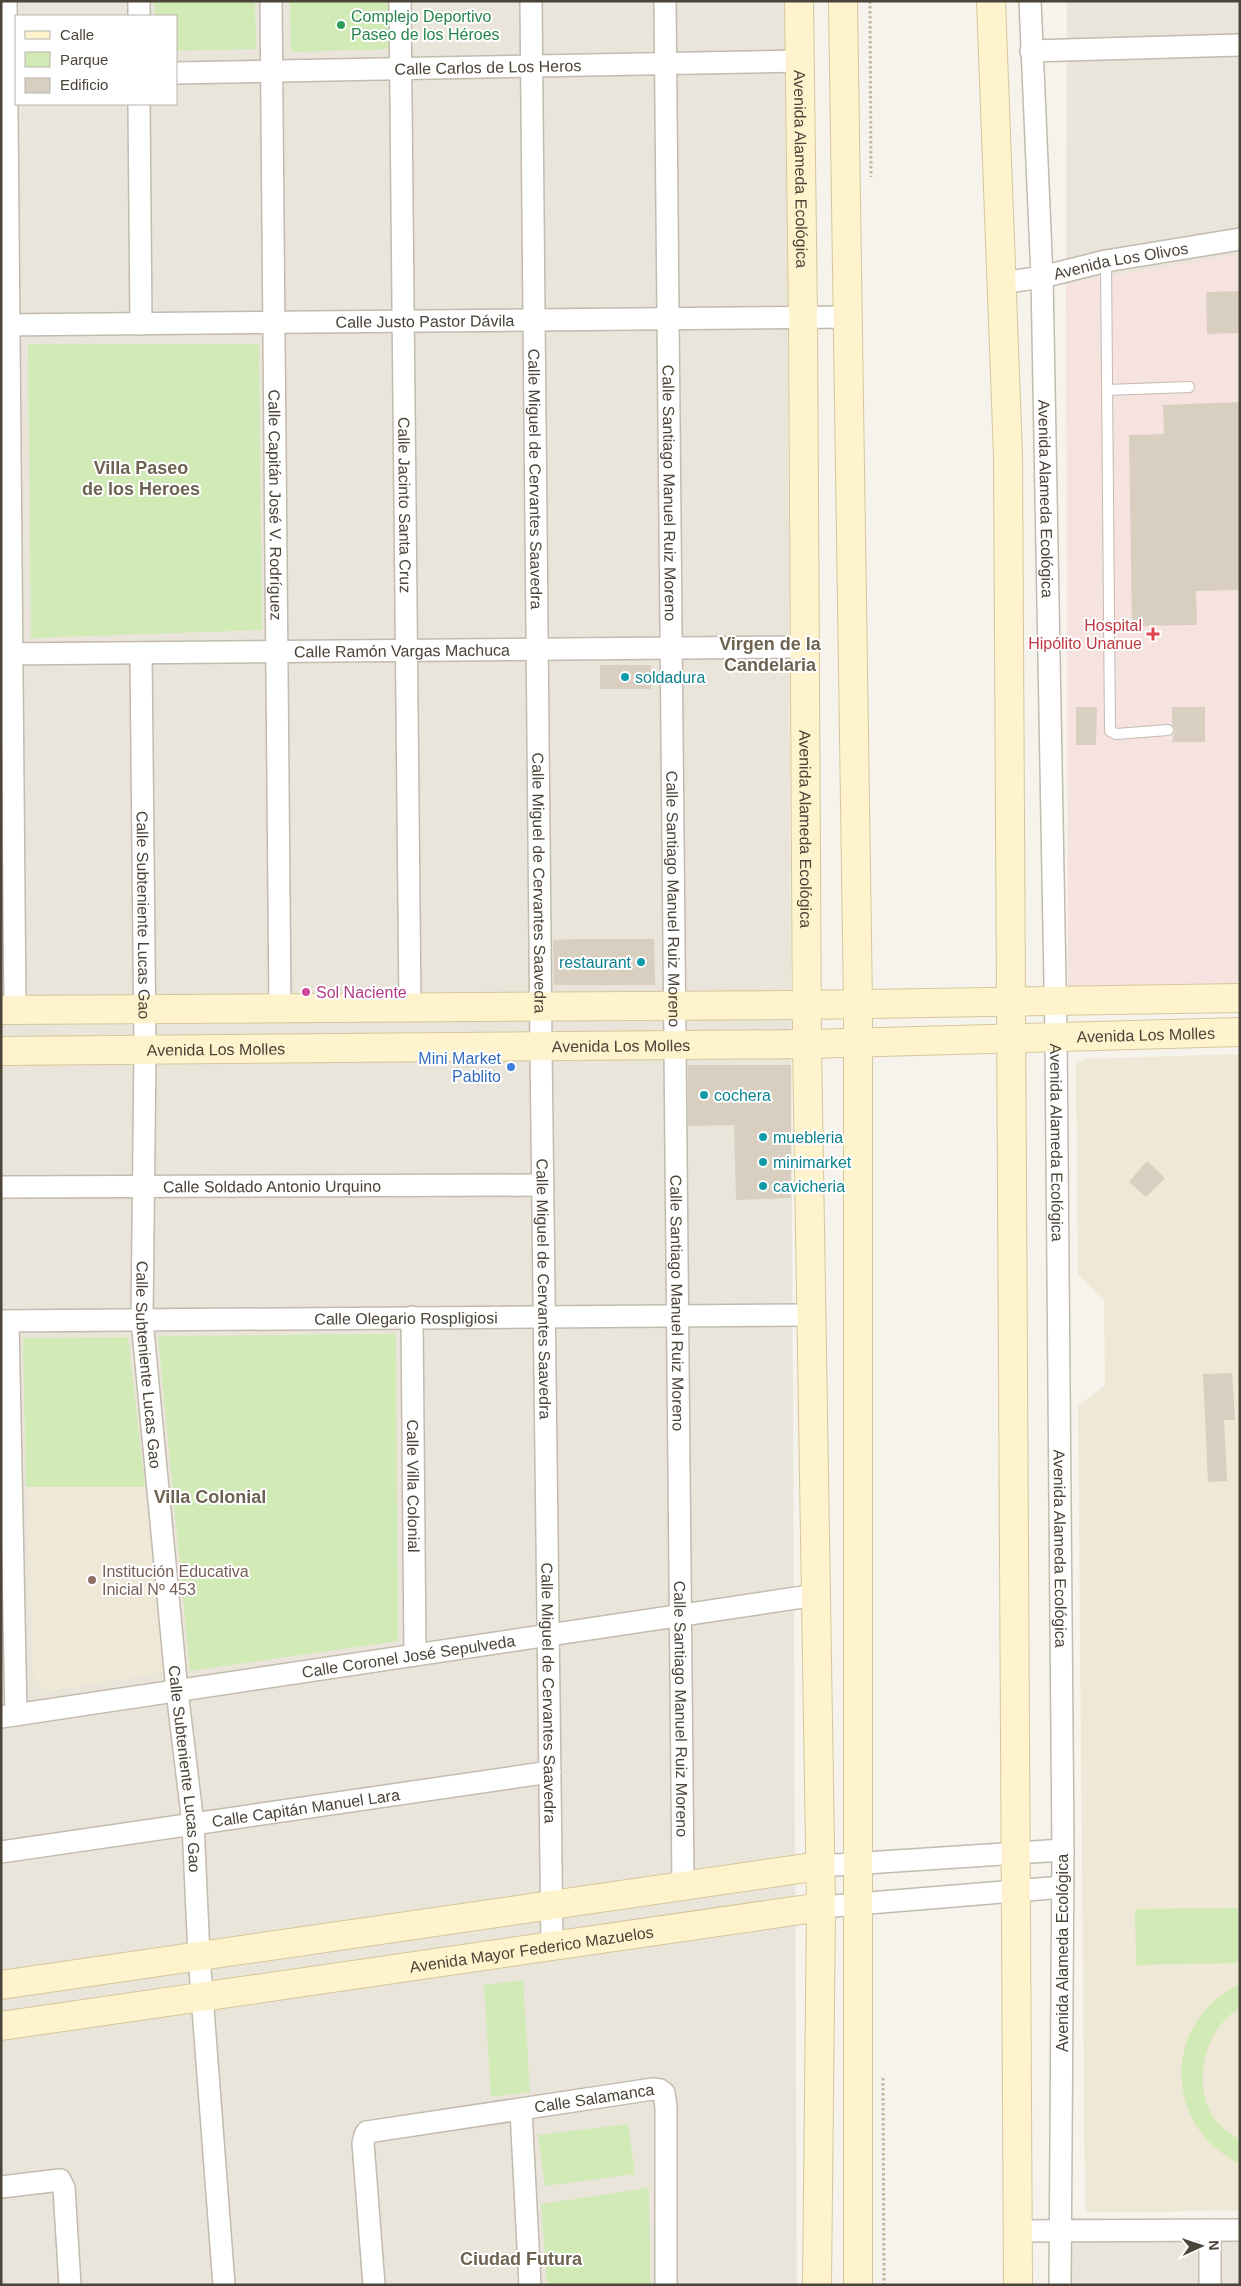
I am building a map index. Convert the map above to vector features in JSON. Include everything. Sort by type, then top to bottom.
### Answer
[{"type":"street","points":[[6,1],[8,75],[5,325],[8,1010],[806,1005],[1240,998]]},
{"type":"street","points":[[138,1],[139,15]]},
{"type":"street","name":"Calle Capitán José V. Rodríguez","points":[[271,1],[280,1008]]},
{"type":"street","name":"Calle Jacinto Santa Cruz","points":[[400,1],[410,1007]]},
{"type":"street","name":"Calle Miguel de Cervantes Saavedra","points":[[531,1],[540,1006],[552,1946]]},
{"type":"street","name":"Calle Santiago Manuel Ruiz Moreno","points":[[665,1],[673,1006],[683,1886]]},
{"type":"street","name":"Avenida Alameda Ecológica","points":[[798,1],[803,319],[806,1005],[821,1907],[817,2285]]},
{"type":"street","points":[[843,1],[858,1004],[858,2285]]},
{"type":"street","points":[[991,1],[1008,455],[1018,2285]]},
{"type":"street","name":"Avenida Alameda Ecológica","points":[[1030,1],[1042,276],[1056,1037],[1063,1850],[1060,2285]]},
{"type":"street","points":[[1031,51],[1240,45]]},
{"type":"street","name":"Calle Carlos de Los Heros","points":[[178,74],[800,61]]},
{"type":"street","points":[[140,105],[141,324]]},
{"type":"street","name":"Avenida Los Olivos","points":[[1002,283],[1106,261],[1240,239]]},
{"type":"street","name":"Calle Justo Pastor Dávila","points":[[5,325],[803,319],[849,317]]},
{"type":"street","name":"Calle Ramón Vargas Machuca","points":[[6,654],[803,647]]},
{"type":"street","name":"Calle Subteniente Lucas Gao","points":[[141,653],[145,1050],[142,1320],[176,1691],[193,1824],[199,1956],[204,1997],[224,2285]]},
{"type":"street","name":"Avenida Los Molles","points":[[1,1051],[807,1044],[1240,1032]]},
{"type":"street","name":"Calle Soldado Antonio Urquino","points":[[1,1187],[542,1185]]},
{"type":"street","name":"Calle Olegario Rospligiosi","points":[[5,1321],[811,1315]]},
{"type":"street","name":"Calle Villa Colonial","points":[[412,1317],[415,1655]]},
{"type":"street","points":[[5,1321],[8,1716]]},
{"type":"street","name":"Calle Coronel José Sepulveda","points":[[8,1716],[816,1595]]},
{"type":"street","name":"Calle Capitán Manuel Lara","points":[[1,1852],[550,1772]]},
{"type":"street","points":[[1,1986],[820,1866],[1063,1850]]},
{"type":"street","name":"Avenida Mayor Federico Mazuelos","points":[[1,2026],[821,1907],[1063,1888]]},
{"type":"street","name":"Calle Salamanca","points":[[374,2285],[363,2144],[364,2135],[372,2131],[654,2090],[660,2090],[664,2093],[666,2107],[666,2285]]},
{"type":"street","points":[[521,2110],[530,2285]]},
{"type":"street","points":[[1,2187],[60,2180],[64,2188],[70,2285]]},
{"type":"street","points":[[1210,2230],[1210,2285]]},
{"type":"street","points":[[1018,2231],[1240,2230]]},
{"type":"lane","points":[[1106,261],[1110,731],[1116,734],[1168,730]]},
{"type":"lane","points":[[1107,390],[1189,387]]},
{"type":"shaded area","points":[[1,1],[793,1],[795,49],[788,334],[797,2285],[1,2285]]},
{"type":"shaded area","points":[[1067,1],[1240,1],[1240,277],[1066,312]]},
{"type":"shaded area","name":"Hospital Hipólito Unanue","points":[[1240,254],[1240,984],[1068,989],[1066,284]]},
{"type":"shaded area","points":[[1240,1054],[1240,2211],[1085,2212],[1078,1406],[1105,1385],[1104,1301],[1078,1274],[1076,1064],[1085,1059]]},
{"type":"shaded area","name":"Institución Educativa Inicial Nº 453","points":[[26,1487],[145,1487],[163,1673],[47,1691],[34,1682]]},
{"type":"shaded area","points":[[1069,2217],[1240,2225],[1240,2285],[1070,2285]]},
{"type":"green space","points":[[154,1],[255,1],[256,49],[178,51],[178,15],[155,15]]},
{"type":"green space","name":"Complejo Deportivo Paseo de los Héroes","points":[[290,1],[391,1],[391,49],[291,52]]},
{"type":"green space","points":[[28,344],[259,344],[262,630],[31,638]]},
{"type":"green space","points":[[396,1334],[398,1641],[190,1671],[158,1336]]},
{"type":"green space","points":[[128,1337],[145,1487],[26,1487],[23,1338]]},
{"type":"green space","points":[[1238,1908],[1238,1963],[1136,1965],[1135,1909]]},
{"type":"green space","points":[[523,1980],[530,2092],[491,2097],[484,1985]]},
{"type":"green space","points":[[1240,1984],[1240,2008],[1227,2018],[1217,2030],[1209,2045],[1204,2061],[1202,2078],[1204,2094],[1209,2109],[1220,2126],[1240,2140],[1240,2165],[1211,2144],[1197,2127],[1187,2107],[1182,2086],[1182,2066],[1186,2046],[1193,2027],[1205,2010],[1221,1995]]},
{"type":"green space","points":[[628,2124],[635,2174],[545,2186],[538,2135]]},
{"type":"green space","points":[[649,2188],[650,2285],[547,2285],[541,2204]]},
{"type":"building","points":[[1240,291],[1240,333],[1207,334],[1206,292]]},
{"type":"building","points":[[1240,402],[1240,590],[1196,591],[1197,625],[1132,626],[1129,435],[1164,434],[1163,405]]},
{"type":"building","name":"soldadura","points":[[600,665],[651,665],[651,689],[600,689]]},
{"type":"building","points":[[1076,707],[1097,707],[1096,745],[1076,745]]},
{"type":"building","points":[[1172,707],[1205,707],[1205,742],[1172,742],[1175,730],[1172,725]]},
{"type":"building","points":[[654,939],[655,985],[554,985],[553,940]]},
{"type":"building","points":[[688,1065],[791,1065],[791,1198],[736,1200],[734,1125],[688,1126]]},
{"type":"building","points":[[1147,1161],[1165,1178],[1146,1197],[1129,1182]]},
{"type":"building","points":[[1232,1373],[1235,1420],[1224,1420],[1227,1481],[1208,1482],[1203,1374]]},
{"type":"place","name":"Complejo Deportivo Paseo de los Héroes","points":[[341,25]]},
{"type":"place","name":"Hospital Hipólito Unanue","points":[[1153,634]]},
{"type":"place","name":"soldadura","points":[[625,677]]},
{"type":"place","name":"restaurant","points":[[641,962]]},
{"type":"place","name":"Sol Naciente","points":[[306,992]]},
{"type":"place","name":"Mini Market Pablito","points":[[511,1067]]},
{"type":"place","name":"cochera","points":[[704,1095]]},
{"type":"place","name":"muebleria","points":[[763,1137]]},
{"type":"place","name":"minimarket","points":[[763,1162]]},
{"type":"place","name":"cavicheria","points":[[763,1186]]},
{"type":"place","name":"Institución Educativa Inicial Nº 453","points":[[92,1580]]},
{"type":"district","name":"Villa Paseo de los Heroes","points":[[141,478]]},
{"type":"district","name":"Virgen de la Candelaria","points":[[770,654]]},
{"type":"district","name":"Villa Colonial","points":[[210,1497]]},
{"type":"district","name":"Ciudad Futura","points":[[521,2259]]}]
